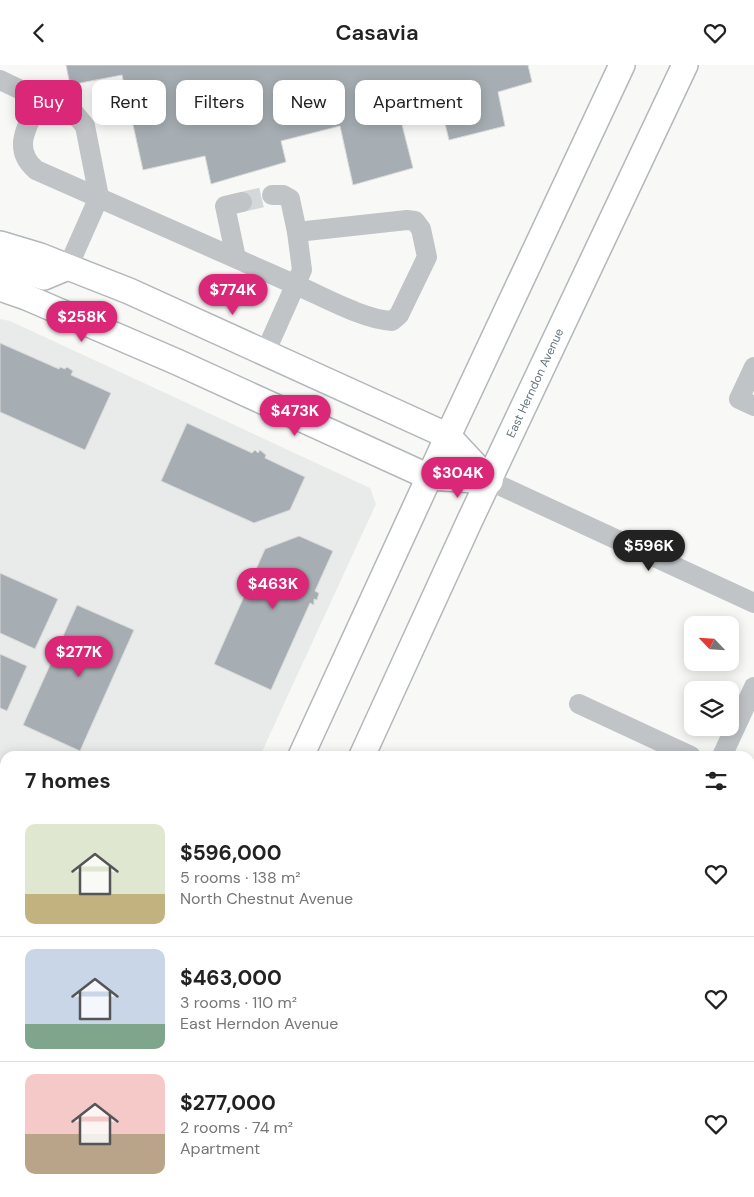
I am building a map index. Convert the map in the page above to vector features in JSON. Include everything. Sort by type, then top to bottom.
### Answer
[{"type":"main road","points":[[303,751],[622,65]]},
{"type":"main road","name":"East Herndon Avenue","points":[[364,751],[685,65]]},
{"type":"main road","points":[[0,244],[68,267],[129,291],[448,436],[490,481]]},
{"type":"main road","points":[[0,263],[44,277],[68,267]]},
{"type":"main road","points":[[0,288],[26,297],[177,362],[429,477],[490,481]]},
{"type":"street","points":[[0,80],[15,87]]},
{"type":"street","points":[[68,267],[99,197],[85,126],[82,122]]},
{"type":"street","points":[[28,125],[22,139],[22,147],[29,164],[36,170],[376,320],[392,321],[399,315],[427,257],[421,229],[415,221],[407,220],[297,232]]},
{"type":"street","points":[[265,353],[302,270],[290,199],[283,195],[272,195]]},
{"type":"street","points":[[236,258],[225,206],[242,202]]},
{"type":"street","points":[[747,402],[754,367]]},
{"type":"street","points":[[490,481],[754,603]]},
{"type":"street","points":[[724,751],[754,687]]},
{"type":"street","points":[[579,704],[680,751]]},
{"type":"shaded area","points":[[0,319],[10,321],[370,488],[376,504],[262,751],[0,751]]},
{"type":"building","points":[[66,65],[528,65],[532,82],[498,92],[505,126],[449,140],[445,125],[481,125],[481,80],[355,80],[355,125],[402,125],[413,168],[353,185],[340,126],[281,141],[286,162],[211,184],[205,156],[143,170],[133,125],[166,125],[166,80],[123,80],[122,75],[82,83],[82,80],[69,80]]},
{"type":"building","points":[[0,343],[59,369],[60,367],[65,369],[67,367],[73,371],[71,375],[111,393],[85,450],[0,412]]},
{"type":"building","points":[[187,423],[252,453],[255,450],[258,453],[260,450],[266,455],[265,458],[305,477],[290,510],[254,523],[161,481]]},
{"type":"building","points":[[299,536],[333,551],[315,591],[319,593],[317,600],[314,599],[314,605],[310,603],[271,690],[214,664],[265,549]]},
{"type":"building","points":[[0,573],[58,599],[35,649],[0,633]]},
{"type":"building","points":[[77,605],[134,630],[80,751],[23,725]]},
{"type":"building","points":[[0,654],[27,666],[7,711],[0,708]]},
{"type":"tunnel","points":[[242,202],[272,195]]}]
